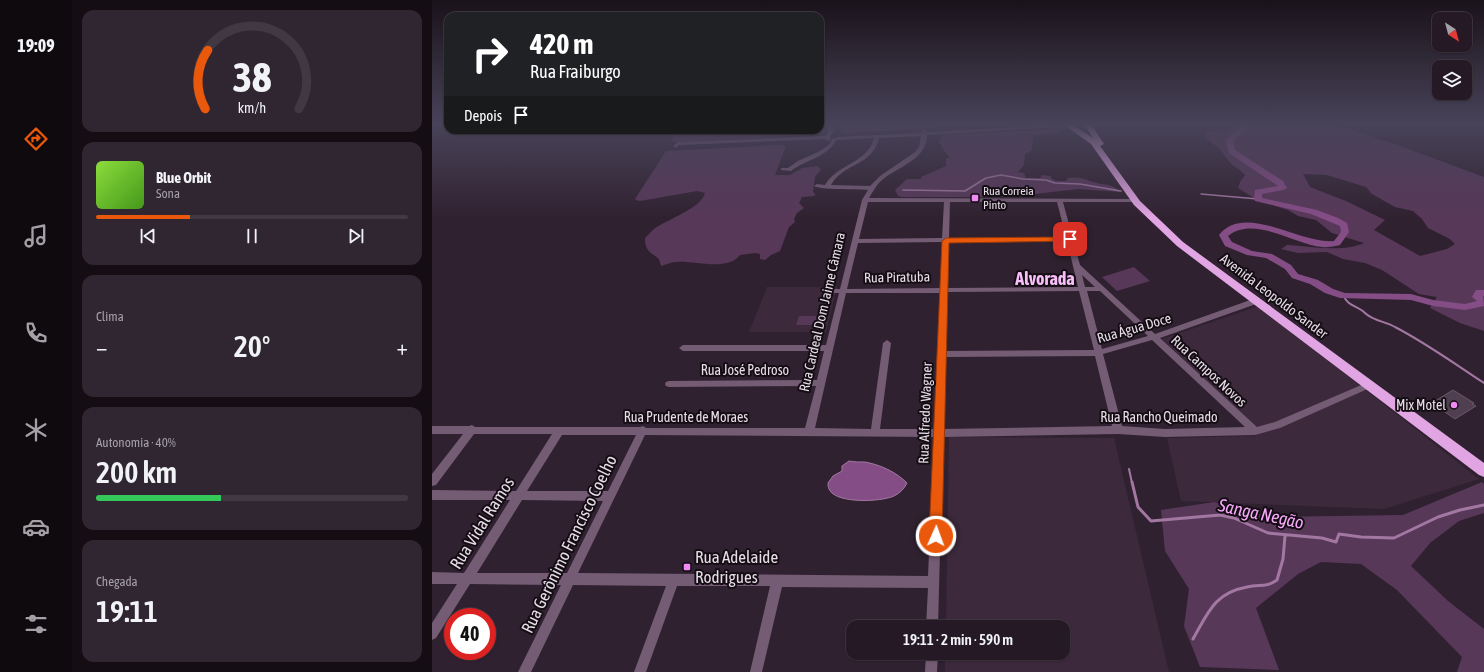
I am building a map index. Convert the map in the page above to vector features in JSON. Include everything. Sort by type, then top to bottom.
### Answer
[{"type":"highway","name":"Avenida Leopoldo Sander","points":[[1103,155],[1135,200],[1180,244],[1484,471]]},
{"type":"highway","name":"Avenida Leopoldo Sander","points":[[1109,155],[1132,190],[1170,230],[1213,265],[1484,463]]},
{"type":"street","points":[[786,170],[814,155]]},
{"type":"street","points":[[827,187],[830,179],[836,174],[859,161],[865,155]]},
{"type":"street","name":"Rua Cardeal Dom Jaime Câmara","points":[[809,432],[829,348],[839,291],[855,241],[865,200],[871,188],[884,175],[907,162],[915,155]]},
{"type":"street","points":[[817,186],[871,188]]},
{"type":"street","points":[[865,200],[1135,200]]},
{"type":"street","name":"Rua Alfredo Wagner","points":[[932,620],[947,200]]},
{"type":"street","points":[[1060,201],[1118,430]]},
{"type":"street","points":[[855,241],[1070,239]]},
{"type":"street","name":"Rua Campos Novos","points":[[1076,264],[1255,431]]},
{"type":"street","name":"Rua Piratuba","points":[[839,291],[1102,289]]},
{"type":"street","name":"Rua Água Doce","points":[[942,354],[1098,353],[1154,337],[1256,301]]},
{"type":"street","points":[[875,433],[887,343]]},
{"type":"street","points":[[683,348],[829,348]]},
{"type":"street","name":"Rua José Pedroso","points":[[669,384],[821,383]]},
{"type":"street","name":"Rua Rancho Queimado","points":[[939,433],[1118,430],[1165,433],[1255,431],[1277,425],[1369,385]]},
{"type":"street","points":[[432,482],[472,429]]},
{"type":"street","name":"Rua Prudente de Moraes","points":[[432,430],[643,430],[939,433]]},
{"type":"street","name":"Rua Vidal Ramos","points":[[432,634],[560,430]]},
{"type":"street","name":"Rua Gerônimo Francisco Coelho","points":[[524,672],[643,430]]},
{"type":"street","points":[[432,495],[611,496]]},
{"type":"street","points":[[432,578],[466,580],[934,582]]},
{"type":"street","points":[[640,672],[673,581]]},
{"type":"street","points":[[756,672],[777,581]]},
{"type":"street","points":[[931,672],[932,660]]},
{"type":"shaded area","points":[[663,155],[782,155],[775,175],[790,175],[802,168],[817,166],[821,169],[815,177],[813,192],[815,196],[802,197],[799,203],[804,208],[797,213],[794,219],[795,222],[789,227],[780,251],[771,255],[765,260],[760,259],[760,254],[755,253],[740,255],[727,263],[710,264],[676,262],[661,266],[659,259],[647,249],[645,238],[660,225],[691,209],[697,204],[705,193],[697,191],[640,201],[635,199]]},
{"type":"shaded area","points":[[948,155],[1025,155],[1024,165],[1018,172],[1024,173],[1026,178],[1040,178],[1042,175],[1051,176],[1051,178],[1056,181],[1066,181],[1068,178],[1080,178],[1112,186],[1120,192],[1078,189],[1035,194],[1019,188],[1002,188],[991,196],[985,197],[898,196],[895,190],[907,179],[921,179],[921,177],[946,166],[946,158],[950,158]]},
{"type":"shaded area","points":[[1225,155],[1426,155],[1484,177],[1484,331],[1460,323],[1430,308],[1437,297],[1419,294],[1382,270],[1365,263],[1343,259],[1327,252],[1298,253],[1281,249],[1287,245],[1346,248],[1364,243],[1332,233],[1316,220],[1298,216],[1288,210],[1257,200],[1238,188],[1245,175],[1232,165]],"holes":[[[1303,174],[1327,175],[1366,187],[1372,194],[1395,207],[1413,211],[1422,219],[1428,228],[1450,239],[1455,244],[1447,249],[1420,256],[1374,230],[1385,220],[1346,201],[1310,187]]]},
{"type":"shaded area","points":[[1134,267],[1150,281],[1117,291],[1102,277]]},
{"type":"shaded area","points":[[767,287],[837,287],[826,332],[749,332]]},
{"type":"shaded area","points":[[1259,306],[1479,479],[1384,509],[1181,501],[1167,438],[1256,436],[1255,426],[1162,339]]},
{"type":"shaded area","points":[[799,316],[823,316],[821,325],[796,325]]},
{"type":"shaded area","points":[[949,437],[1114,438],[1169,672],[945,672],[945,660],[1070,660],[1070,620],[946,620]]},
{"type":"shaded area","points":[[849,461],[865,462],[877,465],[893,472],[907,483],[900,492],[894,496],[879,500],[859,500],[840,497],[833,494],[828,487],[828,483],[833,476],[842,471],[842,466]]},
{"type":"shaded area","points":[[1482,482],[1484,484],[1484,513],[1459,521],[1430,543],[1411,566],[1448,601],[1484,629],[1484,672],[1457,672],[1462,657],[1397,590],[1361,564],[1321,562],[1298,574],[1256,608],[1279,670],[1200,667],[1184,626],[1189,589],[1165,551],[1161,510],[1214,502],[1272,517],[1403,515]]},
{"type":"building","name":"Mix Motel","points":[[1453,390],[1474,403],[1472,404],[1476,406],[1455,419],[1432,403]]},
{"type":"waterway","points":[[1239,155],[1280,183],[1283,188],[1258,192],[1258,199],[1325,215],[1344,225],[1345,232],[1337,243],[1323,245],[1290,234],[1245,224],[1229,230],[1223,235],[1228,244],[1250,253],[1269,256],[1288,267],[1295,276],[1314,282],[1329,291],[1344,296],[1411,297],[1433,303],[1465,307],[1484,303]]},
{"type":"waterway","points":[[903,190],[965,191],[986,178],[1001,175],[1023,179],[1046,180],[1055,183],[1080,184],[1121,191]]},
{"type":"waterway","points":[[1201,194],[1258,199]]},
{"type":"waterway","points":[[1484,293],[1480,292],[1477,297],[1484,301]]},
{"type":"waterway","name":"Sanga Negão","points":[[1344,296],[1350,304],[1368,316],[1391,325],[1418,340],[1484,383]]},
{"type":"waterway","name":"Sanga Negão","points":[[1129,469],[1132,483]]},
{"type":"waterway","name":"Sanga Negão","points":[[1132,482],[1138,507],[1151,521],[1220,515],[1234,518],[1268,533],[1322,538],[1336,542],[1339,534],[1361,537],[1394,538],[1438,517],[1460,510],[1484,505]]},
{"type":"waterway","points":[[1193,639],[1208,613],[1219,599],[1236,590],[1269,584],[1277,580],[1283,559],[1285,536]]},
{"type":"place","name":"Rua Correia Pinto","points":[[975,198]]},
{"type":"place","name":"Mix Motel","points":[[1454,405]]},
{"type":"place","name":"Rua Adelaide Rodrigues","points":[[687,567]]},
{"type":"district","name":"Alvorada","points":[[1045,279]]},
{"type":"route","points":[[936,536],[946,241],[1070,239]]}]
